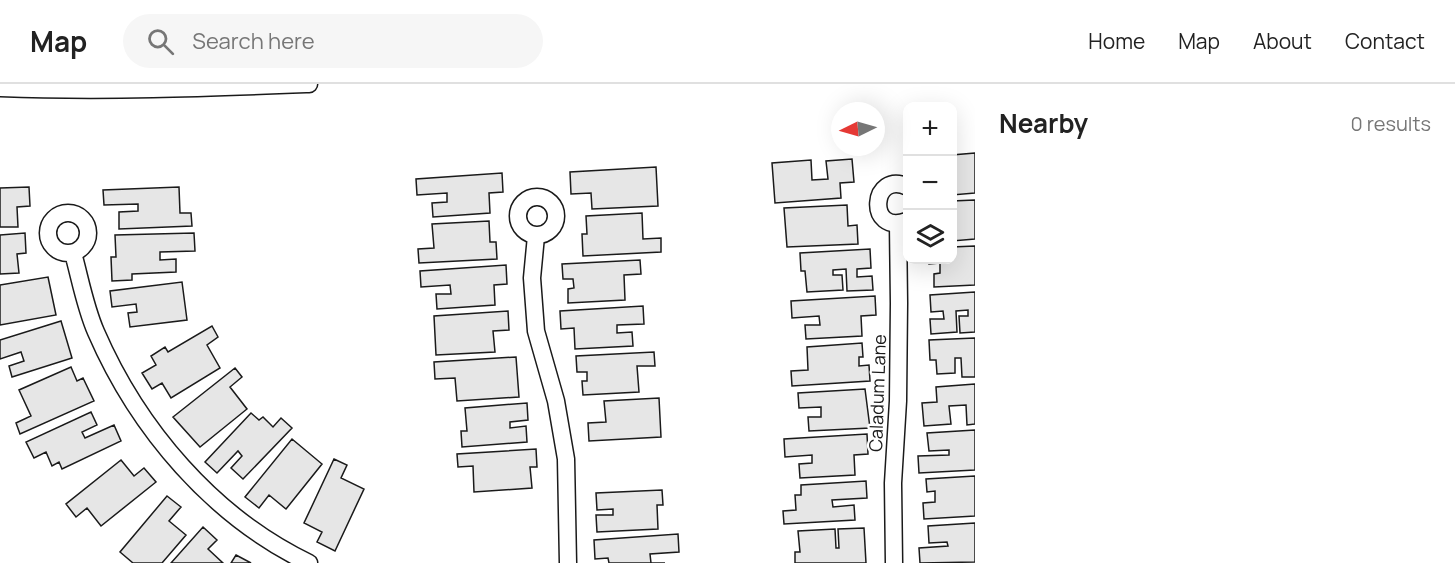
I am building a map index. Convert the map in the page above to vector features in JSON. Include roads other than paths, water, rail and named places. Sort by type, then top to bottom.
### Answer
[{"type":"street","points":[[0,88],[169,90],[309,84]]},
{"type":"street","name":"Caladum Lane","points":[[894,563],[893,483],[898,401],[903,222],[890,223],[879,212],[878,197],[889,185],[903,186]]},
{"type":"street","points":[[536,236],[532,278],[536,332],[556,401],[566,459],[567,563]]},
{"type":"street","points":[[73,253],[95,330],[123,387],[157,435],[190,475],[226,510],[263,537],[309,563]]}]
